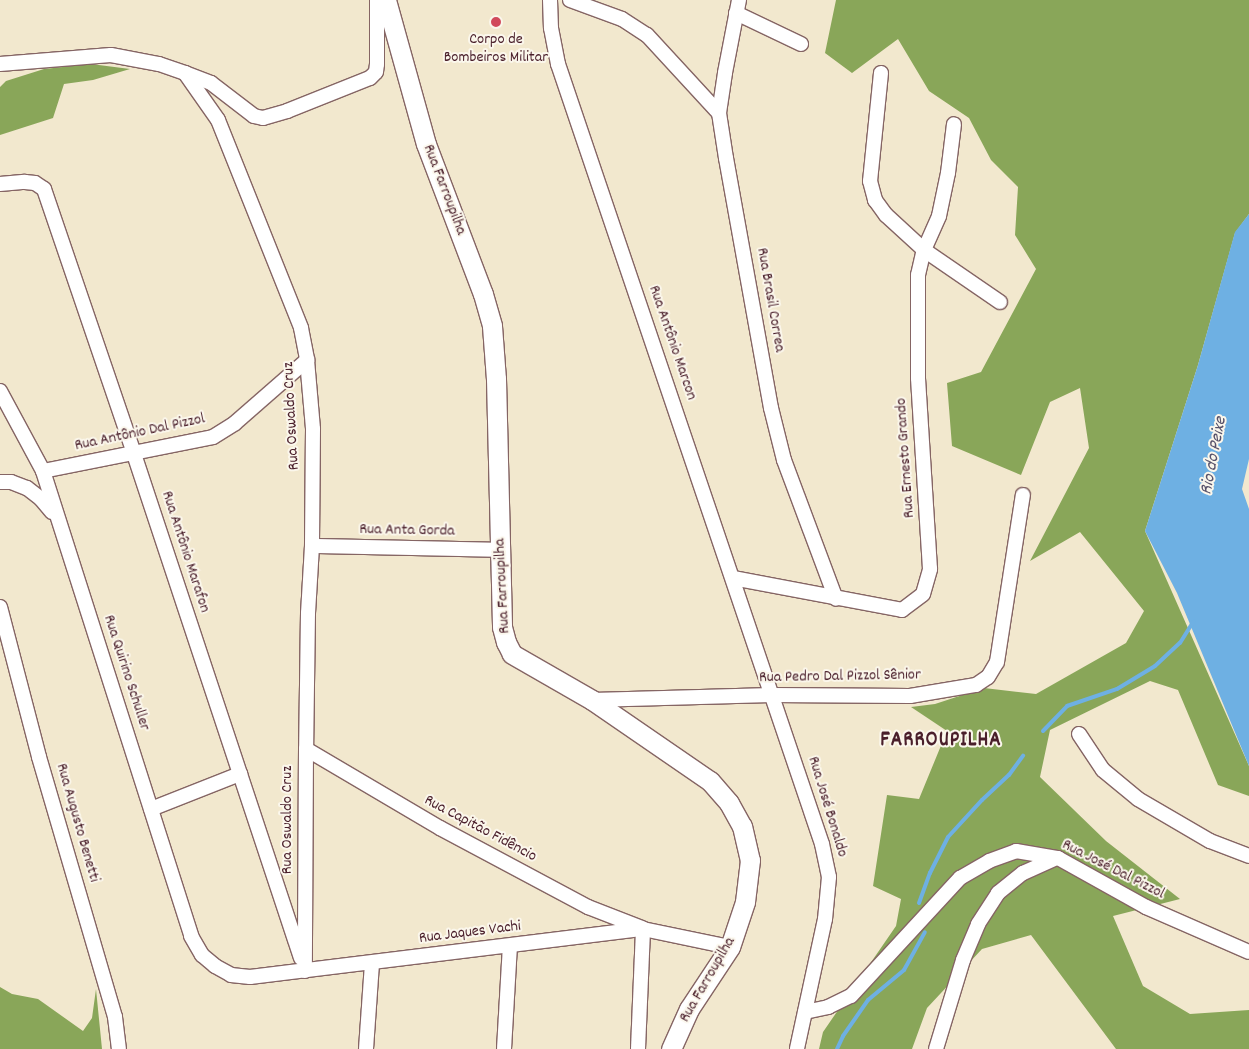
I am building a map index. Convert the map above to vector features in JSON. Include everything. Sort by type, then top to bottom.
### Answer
[{"type":"street","points":[[0,64],[111,55],[159,64],[211,83],[254,116],[263,118],[287,111],[370,78],[376,72],[377,0]]},
{"type":"street","name":"Rua Farroupilha","points":[[386,0],[426,144],[483,294],[492,326],[496,379],[502,627],[512,654],[592,700],[710,781],[729,803],[742,826],[750,860],[745,902],[730,947],[689,1010],[671,1049]]},
{"type":"street","name":"Rua Antônio Marcon","points":[[550,0],[551,28],[558,64],[772,695]]},
{"type":"street","points":[[570,0],[622,19],[647,35],[719,113]]},
{"type":"street","points":[[738,6],[802,44]]},
{"type":"street","name":"Rua Brasil Correa","points":[[738,6],[719,113],[774,417],[784,460],[836,599]]},
{"type":"street","points":[[882,73],[870,181],[875,200],[886,215],[924,250],[1000,302]]},
{"type":"street","name":"Rua Oswaldo Cruz","points":[[185,74],[218,120],[301,328],[307,360],[313,429],[312,546],[308,613],[306,749],[306,971]]},
{"type":"street","name":"Rua Ernesto Grando","points":[[733,578],[902,610],[923,594],[930,569],[918,378],[918,275],[924,250],[939,216],[948,173],[954,124]]},
{"type":"street","name":"Rua Antônio Marafon","points":[[0,184],[25,182],[36,184],[44,189],[306,971]]},
{"type":"street","name":"Rua Antônio Dal Pizzol","points":[[43,471],[213,437],[235,423],[307,360]]},
{"type":"street","name":"Rua Quirino Schuller","points":[[0,390],[43,471],[191,936],[202,955],[215,966]]},
{"type":"street","points":[[0,482],[11,482],[27,488],[41,498],[57,518]]},
{"type":"street","name":"Rua Pedro Dal Pizzol Sênior","points":[[592,700],[772,695],[910,696],[976,685],[988,677],[997,662],[1024,495]]},
{"type":"street","name":"Rua Anta Gorda","points":[[312,546],[500,550]]},
{"type":"street","name":"Rua Augusto Benetti","points":[[0,607],[39,757],[113,1009],[119,1049]]},
{"type":"street","name":"Rua José Bonaldo","points":[[772,695],[822,844],[830,877],[825,920],[797,1049]]},
{"type":"street","points":[[1079,734],[1103,770],[1138,799],[1210,841],[1249,856]]},
{"type":"street","name":"Rua Capitão Fidêncio","points":[[306,749],[440,828],[588,907],[643,929]]},
{"type":"street","points":[[151,809],[240,774]]},
{"type":"street","name":"Rua José Dal Pizzol","points":[[805,1012],[828,1007],[851,996],[960,878],[989,861],[1016,851],[1058,858],[1146,907],[1249,952]]},
{"type":"street","points":[[936,1049],[963,960],[978,924],[998,893],[1023,873],[1058,858]]},
{"type":"street","points":[[638,1049],[643,929]]},
{"type":"street","name":"Rua Jaques Vachi","points":[[215,966],[231,975],[250,977],[643,929],[730,947]]},
{"type":"street","points":[[504,1049],[510,946]]},
{"type":"street","points":[[366,1049],[372,963]]},
{"type":"green space","points":[[836,0],[1249,0],[1249,214],[1235,233],[1198,365],[1145,531],[1249,766],[1249,796],[1218,785],[1178,690],[1150,681],[1050,730],[1040,777],[1106,841],[1180,899],[1113,916],[1143,986],[1190,1014],[1249,1010],[1249,1049],[1116,1049],[1031,935],[982,949],[927,1008],[912,1049],[819,1049],[823,1032],[896,926],[901,899],[873,886],[887,795],[919,799],[947,731],[911,707],[935,704],[984,688],[1036,694],[1126,643],[1144,611],[1080,532],[1030,561],[1089,448],[1080,388],[1050,402],[1021,475],[952,446],[947,383],[981,372],[1036,269],[1015,235],[1018,187],[991,160],[969,118],[929,91],[898,39],[852,73],[825,53]]},
{"type":"green space","points":[[91,64],[130,69],[93,80],[64,84],[53,118],[0,135],[0,87],[6,81],[44,69]]},
{"type":"green space","points":[[0,987],[12,994],[38,999],[83,1031],[92,1018],[96,989],[102,1049],[0,1049]]},
{"type":"water","name":"Rio do Peixe","points":[[1249,214],[1249,459],[1242,489],[1249,509],[1249,766],[1177,593],[1145,531],[1198,365],[1235,232]]},
{"type":"waterway","points":[[1043,731],[1067,706],[1117,689],[1155,666],[1180,643],[1193,622]]},
{"type":"waterway","points":[[919,903],[930,873],[948,837],[982,800],[1009,775],[1023,756]]},
{"type":"waterway","points":[[837,1049],[843,1036],[868,1000],[904,970],[925,932]]},
{"type":"place","name":"Corpo de Bombeiros Militar","points":[[496,22]]},
{"type":"district","name":"FARROUPILHA","points":[[941,741]]}]
